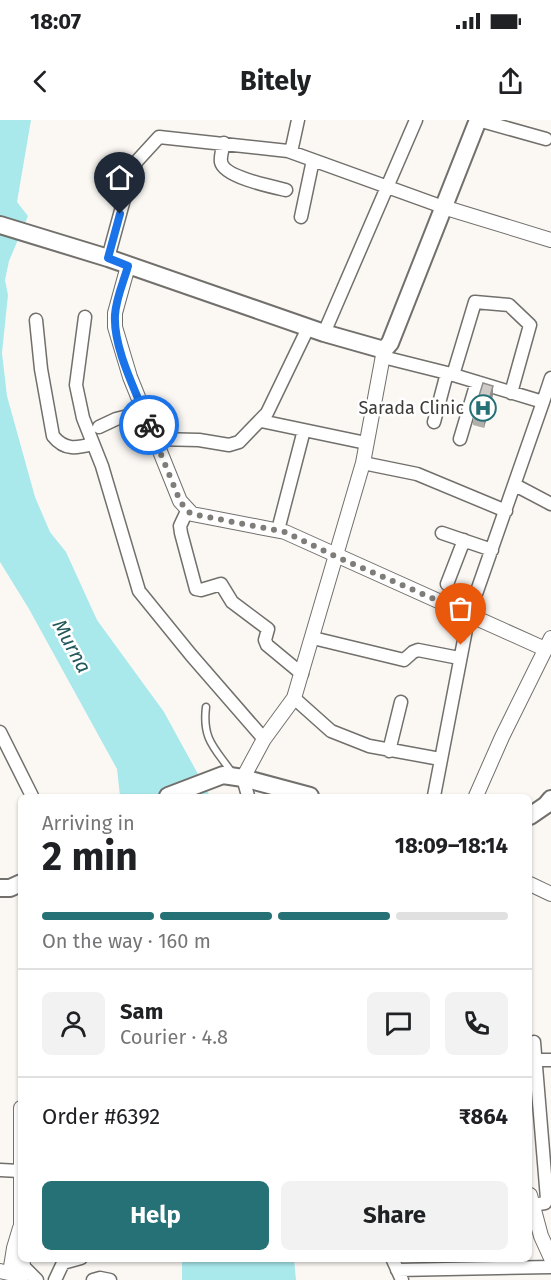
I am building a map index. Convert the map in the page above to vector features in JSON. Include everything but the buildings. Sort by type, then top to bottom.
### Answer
[{"type":"main road","points":[[0,225],[108,258],[383,353],[390,344],[478,120]]},
{"type":"main road","points":[[175,794],[234,777],[302,794]]},
{"type":"main road","points":[[532,815],[551,799]]},
{"type":"main road","points":[[0,888],[10,888],[18,884]]},
{"type":"street","points":[[291,152],[298,120]]},
{"type":"street","points":[[403,120],[411,133]]},
{"type":"street","points":[[155,439],[199,440],[234,445],[261,421],[316,331],[388,186],[416,120]]},
{"type":"street","points":[[478,120],[546,139]]},
{"type":"street","points":[[108,258],[132,170],[155,139],[164,136],[291,152],[443,207],[551,240]]},
{"type":"street","points":[[224,142],[221,162],[223,166],[246,180],[286,190]]},
{"type":"street","points":[[302,217],[313,160]]},
{"type":"street","points":[[128,266],[115,313],[115,327],[130,377],[180,501],[187,511],[192,514],[278,530],[469,614],[548,644],[477,794]]},
{"type":"street","points":[[434,422],[475,302],[509,305],[530,325],[511,393]]},
{"type":"street","points":[[85,317],[76,385],[82,418],[102,466],[139,591],[264,739]]},
{"type":"street","points":[[36,320],[40,369],[53,436],[71,448],[93,444]]},
{"type":"street","points":[[247,794],[234,777],[294,698],[302,674],[363,463],[383,353],[543,402]]},
{"type":"street","points":[[434,794],[469,614],[551,378]]},
{"type":"street","points":[[460,439],[477,382]]},
{"type":"street","points":[[99,427],[144,412]]},
{"type":"street","points":[[261,421],[366,444]]},
{"type":"street","points":[[278,530],[304,430]]},
{"type":"street","points":[[363,463],[417,474],[506,511]]},
{"type":"street","points":[[515,485],[551,504]]},
{"type":"street","points":[[187,511],[180,526],[196,589],[201,590],[221,584],[237,606],[268,629],[265,640],[267,645],[302,674]]},
{"type":"street","points":[[442,533],[492,550]]},
{"type":"street","points":[[447,584],[464,540]]},
{"type":"street","points":[[313,638],[404,660],[418,650],[459,658]]},
{"type":"street","points":[[294,698],[331,731],[369,746],[440,759]]},
{"type":"street","points":[[389,751],[401,702]]},
{"type":"street","points":[[1,737],[31,794]]},
{"type":"street","points":[[532,885],[551,894]]},
{"type":"street","points":[[532,1200],[549,1207],[546,1106],[534,1042]]},
{"type":"street","points":[[536,1060],[551,1060]]},
{"type":"street","points":[[0,1170],[18,1171]]},
{"type":"street","points":[[532,1209],[534,1228],[551,1258]]},
{"type":"street","points":[[18,1237],[14,1248],[18,1270]]},
{"type":"street","points":[[55,1280],[63,1263],[67,1262]]},
{"type":"street","points":[[397,1269],[551,1267]]},
{"type":"street","points":[[93,1280],[100,1278],[110,1280]]},
{"type":"lane","points":[[206,707],[204,723],[207,736],[234,777]]},
{"type":"water","name":"Murna","points":[[0,120],[31,120],[17,202],[28,216],[9,261],[5,280],[8,295],[2,353],[7,396],[35,497],[50,532],[66,552],[97,620],[164,712],[209,794],[120,794],[117,769],[29,609],[0,562]]},
{"type":"water","points":[[182,1262],[294,1262],[296,1280],[182,1280]]},
{"type":"way so far","points":[[149,425],[180,501],[187,511],[192,514],[285,532],[469,614],[461,645]]},
{"type":"place","name":"Sarada Clinic","points":[[483,408]]},
{"type":"route","points":[[120,214],[108,258],[128,266],[115,313],[115,327],[130,377],[149,425]]}]
